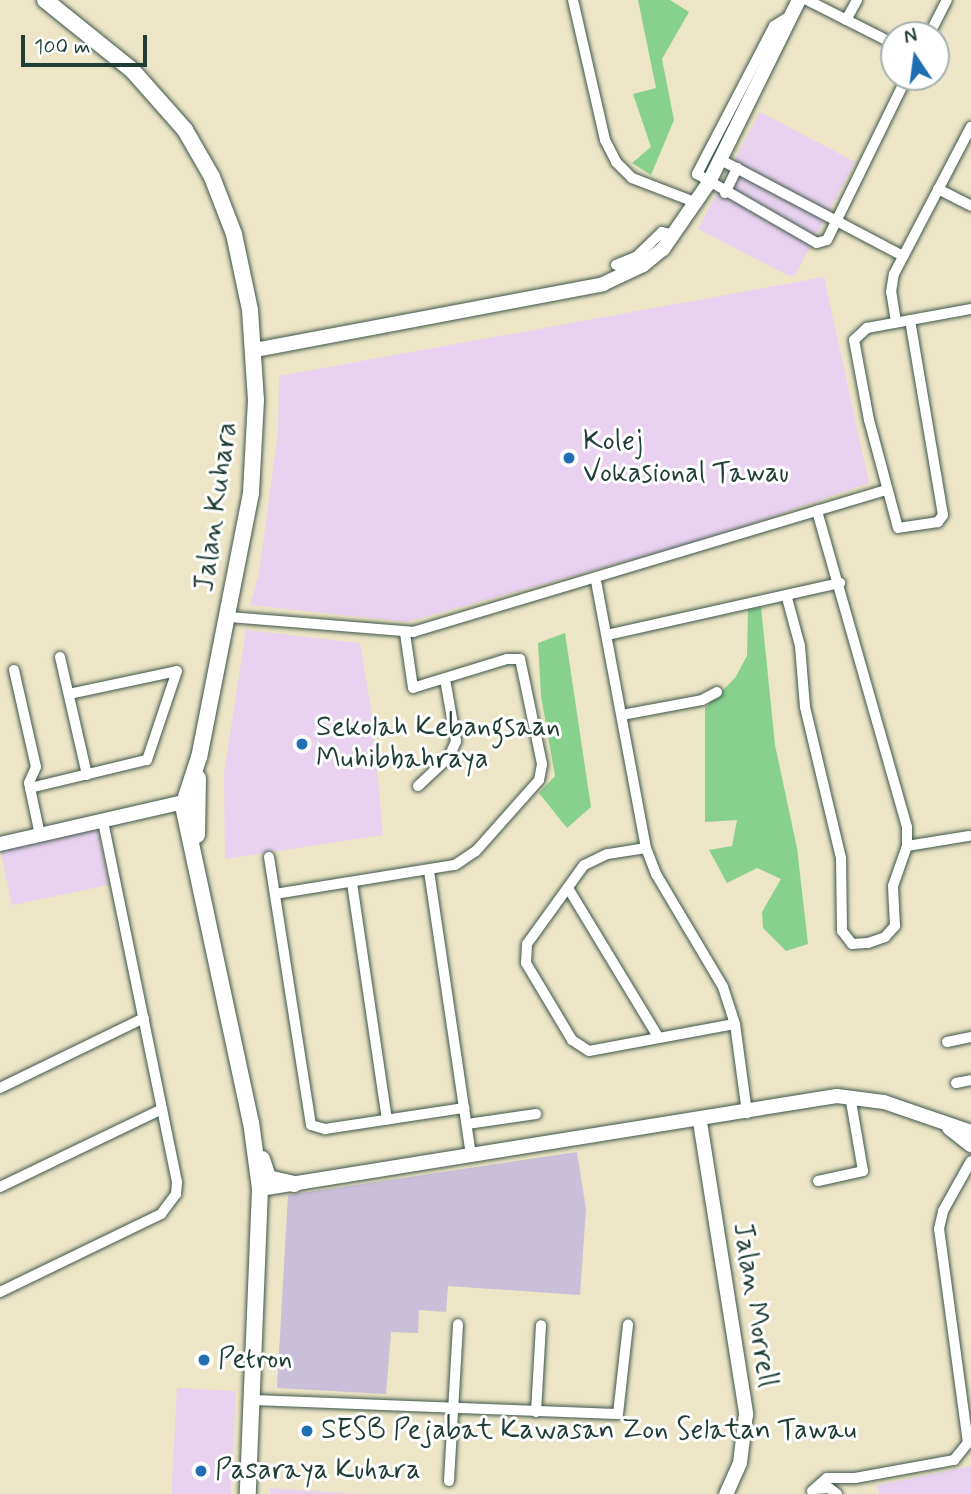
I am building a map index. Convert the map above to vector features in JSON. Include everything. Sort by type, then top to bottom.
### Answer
[{"type":"main road","name":"Jalan Kuhara","points":[[44,0],[132,70],[194,146],[234,234],[254,350],[254,468],[190,807],[197,858],[251,1122]]},
{"type":"main road","points":[[251,1122],[257,1128],[266,1176],[294,1184]]},
{"type":"main road","points":[[248,1494],[260,1220],[260,1189],[251,1122]]},
{"type":"main road","points":[[260,1220],[267,1198],[294,1184]]},
{"type":"street","points":[[573,0],[605,140],[616,162],[632,178],[696,203]]},
{"type":"street","points":[[254,350],[603,284],[643,265],[674,235],[708,184],[799,0]]},
{"type":"street","points":[[807,0],[880,37]]},
{"type":"street","points":[[846,20],[857,0]]},
{"type":"street","points":[[936,21],[947,0]]},
{"type":"street","points":[[790,16],[774,26],[698,170],[698,178],[817,243],[827,240],[901,91]]},
{"type":"street","points":[[897,322],[891,285],[903,256],[971,127]]},
{"type":"street","points":[[721,160],[837,218],[903,256]]},
{"type":"street","points":[[725,193],[737,169]]},
{"type":"street","points":[[938,190],[971,206]]},
{"type":"street","points":[[616,265],[636,257],[662,232],[674,235]]},
{"type":"street","points":[[910,320],[942,520],[898,528],[885,490],[854,340],[867,328],[897,322],[971,309]]},
{"type":"street","points":[[228,617],[405,634],[596,581],[885,490]]},
{"type":"street","points":[[787,598],[800,646],[804,707],[841,858],[842,931],[852,944],[877,941],[895,926],[895,875],[907,846],[905,812],[817,511]]},
{"type":"street","points":[[596,581],[646,848],[662,885],[723,987],[735,1024],[747,1113]]},
{"type":"street","points":[[607,635],[787,598],[840,583]]},
{"type":"street","points":[[275,894],[429,871],[467,860],[532,789],[542,771],[520,659],[413,688],[405,634]]},
{"type":"street","points":[[60,657],[87,775]]},
{"type":"street","points":[[14,670],[36,766],[30,788],[40,835]]},
{"type":"street","points":[[30,788],[147,760],[177,671],[69,694]]},
{"type":"street","points":[[418,786],[449,757],[456,741],[444,679]]},
{"type":"street","points":[[622,715],[702,700],[717,692]]},
{"type":"street","points":[[0,844],[155,809],[190,807]]},
{"type":"street","points":[[0,1292],[161,1214],[169,1206],[177,1181],[103,820]]},
{"type":"street","points":[[907,846],[969,836]]},
{"type":"street","points":[[646,848],[591,860],[527,944],[525,954],[565,1029],[579,1047],[589,1051],[735,1024]]},
{"type":"street","points":[[270,857],[311,1125],[325,1129],[464,1108]]},
{"type":"street","points":[[429,871],[471,1157]]},
{"type":"street","points":[[352,883],[387,1119]]},
{"type":"street","points":[[568,888],[659,1038]]},
{"type":"street","points":[[0,1088],[144,1018]]},
{"type":"street","points":[[947,1041],[971,1037]]},
{"type":"street","points":[[956,1083],[971,1080]]},
{"type":"street","points":[[818,1181],[863,1171],[850,1096]]},
{"type":"street","points":[[260,1189],[700,1122],[850,1096],[884,1102],[971,1132]]},
{"type":"street","points":[[0,1187],[162,1109]]},
{"type":"street","points":[[467,1124],[536,1114]]},
{"type":"street","name":"Jalan Morrell","points":[[700,1122],[746,1414],[740,1463],[726,1494]]},
{"type":"street","points":[[945,1125],[971,1145]]},
{"type":"street","points":[[811,1492],[827,1478],[855,1478],[960,1456],[968,1443],[939,1229],[943,1211],[967,1174],[971,1161]]},
{"type":"street","points":[[450,1481],[458,1324]]},
{"type":"street","points":[[536,1412],[541,1325]]},
{"type":"street","points":[[252,1400],[618,1414],[628,1325]]},
{"type":"street","points":[[811,1492],[823,1487],[839,1494],[842,1486],[855,1478]]},
{"type":"shaded area","points":[[760,112],[855,162],[795,275],[789,276],[698,229]]},
{"type":"shaded area","name":"Kolej Vokasional Tawau","points":[[824,277],[869,483],[716,536],[407,622],[250,605],[259,573],[278,433],[279,376]]},
{"type":"shaded area","name":"Sekolah Kebangsaan Muhibbahraya","points":[[246,630],[360,643],[372,715],[383,835],[225,859],[224,773]]},
{"type":"shaded area","points":[[97,829],[109,885],[12,905],[0,850]]},
{"type":"shaded area","points":[[577,1152],[586,1209],[580,1295],[448,1286],[446,1312],[419,1310],[418,1333],[391,1332],[386,1394],[277,1388],[288,1195]]},
{"type":"shaded area","points":[[177,1388],[236,1391],[231,1494],[171,1494]]},
{"type":"shaded area","points":[[971,1466],[971,1494],[879,1494],[877,1485]]},
{"type":"shaded area","points":[[270,1488],[362,1494],[270,1494]]},
{"type":"green space","points":[[638,0],[670,0],[689,12],[662,59],[674,120],[651,175],[632,163],[651,147],[633,94],[656,88]]},
{"type":"green space","points":[[761,607],[775,745],[797,848],[808,944],[786,951],[763,928],[762,912],[781,879],[757,868],[727,883],[709,850],[732,846],[737,820],[705,822],[705,708],[735,678],[747,656],[748,610]]},
{"type":"green space","points":[[565,633],[591,807],[567,828],[539,793],[555,776],[541,696],[538,643]]},
{"type":"place","name":"Kolej Vokasional Tawau","points":[[569,458]]},
{"type":"place","name":"Sekolah Kebangsaan Muhibbahraya","points":[[302,744]]},
{"type":"place","name":"Petron","points":[[204,1360]]},
{"type":"place","name":"SESB Pejabat Kawasan Zon Selatan Tawau","points":[[307,1431]]},
{"type":"place","name":"Pasaraya Kuhara","points":[[201,1471]]}]
